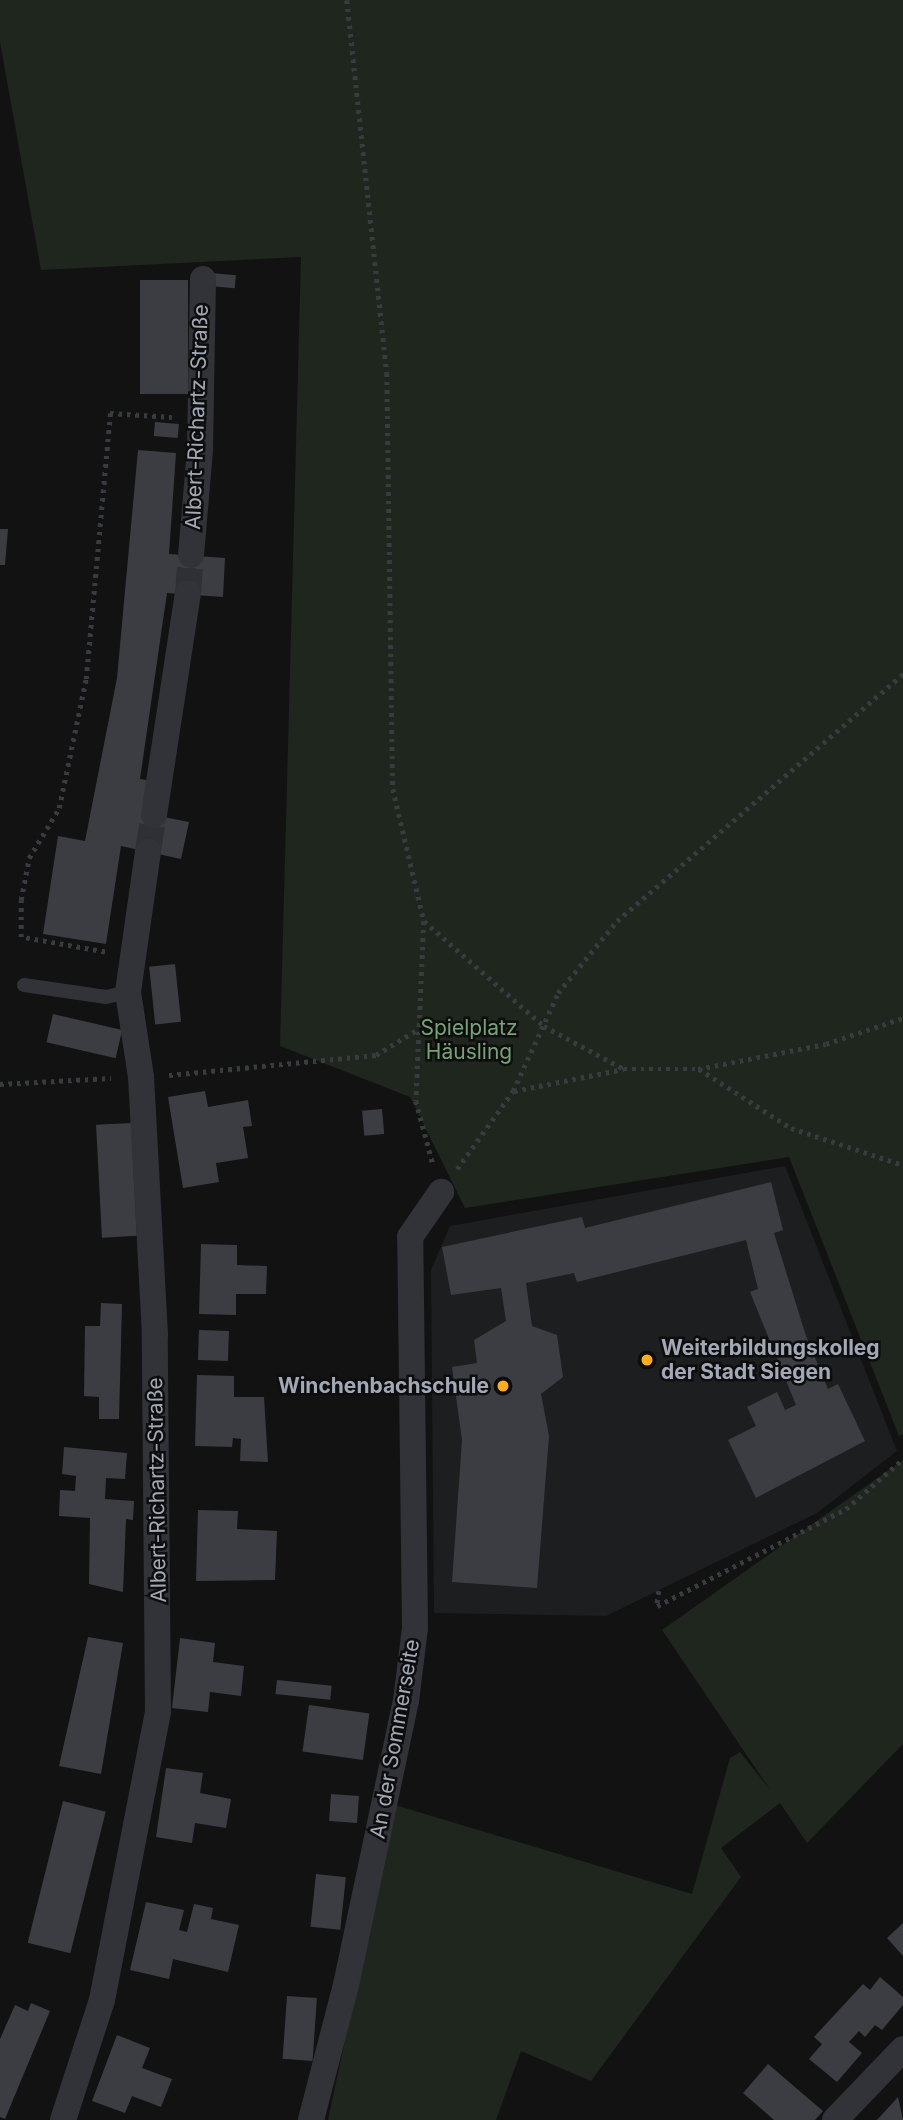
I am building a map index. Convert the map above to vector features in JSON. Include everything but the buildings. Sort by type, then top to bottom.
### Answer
[{"type":"street","name":"Albert-Richartz-Straße","points":[[191,555],[201,418],[202,279]]},
{"type":"street","points":[[154,815],[188,594]]},
{"type":"street","name":"Albert-Richartz-Straße","points":[[63,2120],[102,2000],[158,1711],[155,1335],[141,1077],[128,992],[148,852]]},
{"type":"street","name":"An der Sommerseite","points":[[311,2120],[346,1985],[406,1701],[415,1628],[410,1237],[441,1192]]},
{"type":"street","points":[[835,2120],[903,2049]]},
{"type":"lane","points":[[24,985],[106,998],[128,992]]},
{"type":"path","points":[[347,0],[387,373],[393,789],[424,921],[417,1030],[416,1101],[441,1192]]},
{"type":"path","points":[[133,958],[21,937],[21,900],[29,858],[58,808],[86,679],[110,413],[201,418]]},
{"type":"path","points":[[441,1192],[513,1091],[558,993],[617,921],[903,674]]},
{"type":"path","points":[[424,921],[544,1026],[624,1069]]},
{"type":"path","points":[[513,1091],[624,1069],[698,1069],[826,1044],[903,1018]]},
{"type":"path","points":[[270,1066],[376,1055],[417,1030]]},
{"type":"path","points":[[698,1069],[791,1128],[903,1165]]},
{"type":"path","points":[[0,1084],[59,1078]]},
{"type":"path","points":[[659,1591],[657,1606],[846,1509],[903,1459]]},
{"type":"shaded area","name":"Weiterbildungskolleg der Stadt Siegen","points":[[785,1166],[897,1451],[817,1513],[606,1616],[434,1613],[431,1270],[450,1226]]},
{"type":"green space","name":"Spielplatz Häusling","points":[[0,0],[903,0],[903,1434],[899,1436],[789,1157],[465,1208],[410,1097],[280,1046],[301,257],[41,270],[0,42]]},
{"type":"green space","points":[[903,1460],[903,1744],[807,1843],[780,1803],[721,1848],[741,1877],[591,2081],[521,2051],[496,2120],[328,2120],[395,1805],[692,1894],[730,1758],[740,1752],[771,1791],[662,1630]]},
{"type":"tunnel","points":[[188,594],[191,555]]},
{"type":"tunnel","points":[[148,851],[154,815]]},
{"type":"place","name":"Weiterbildungskolleg der Stadt Siegen","points":[[647,1360]]},
{"type":"place","name":"Winchenbachschule","points":[[503,1386]]}]
